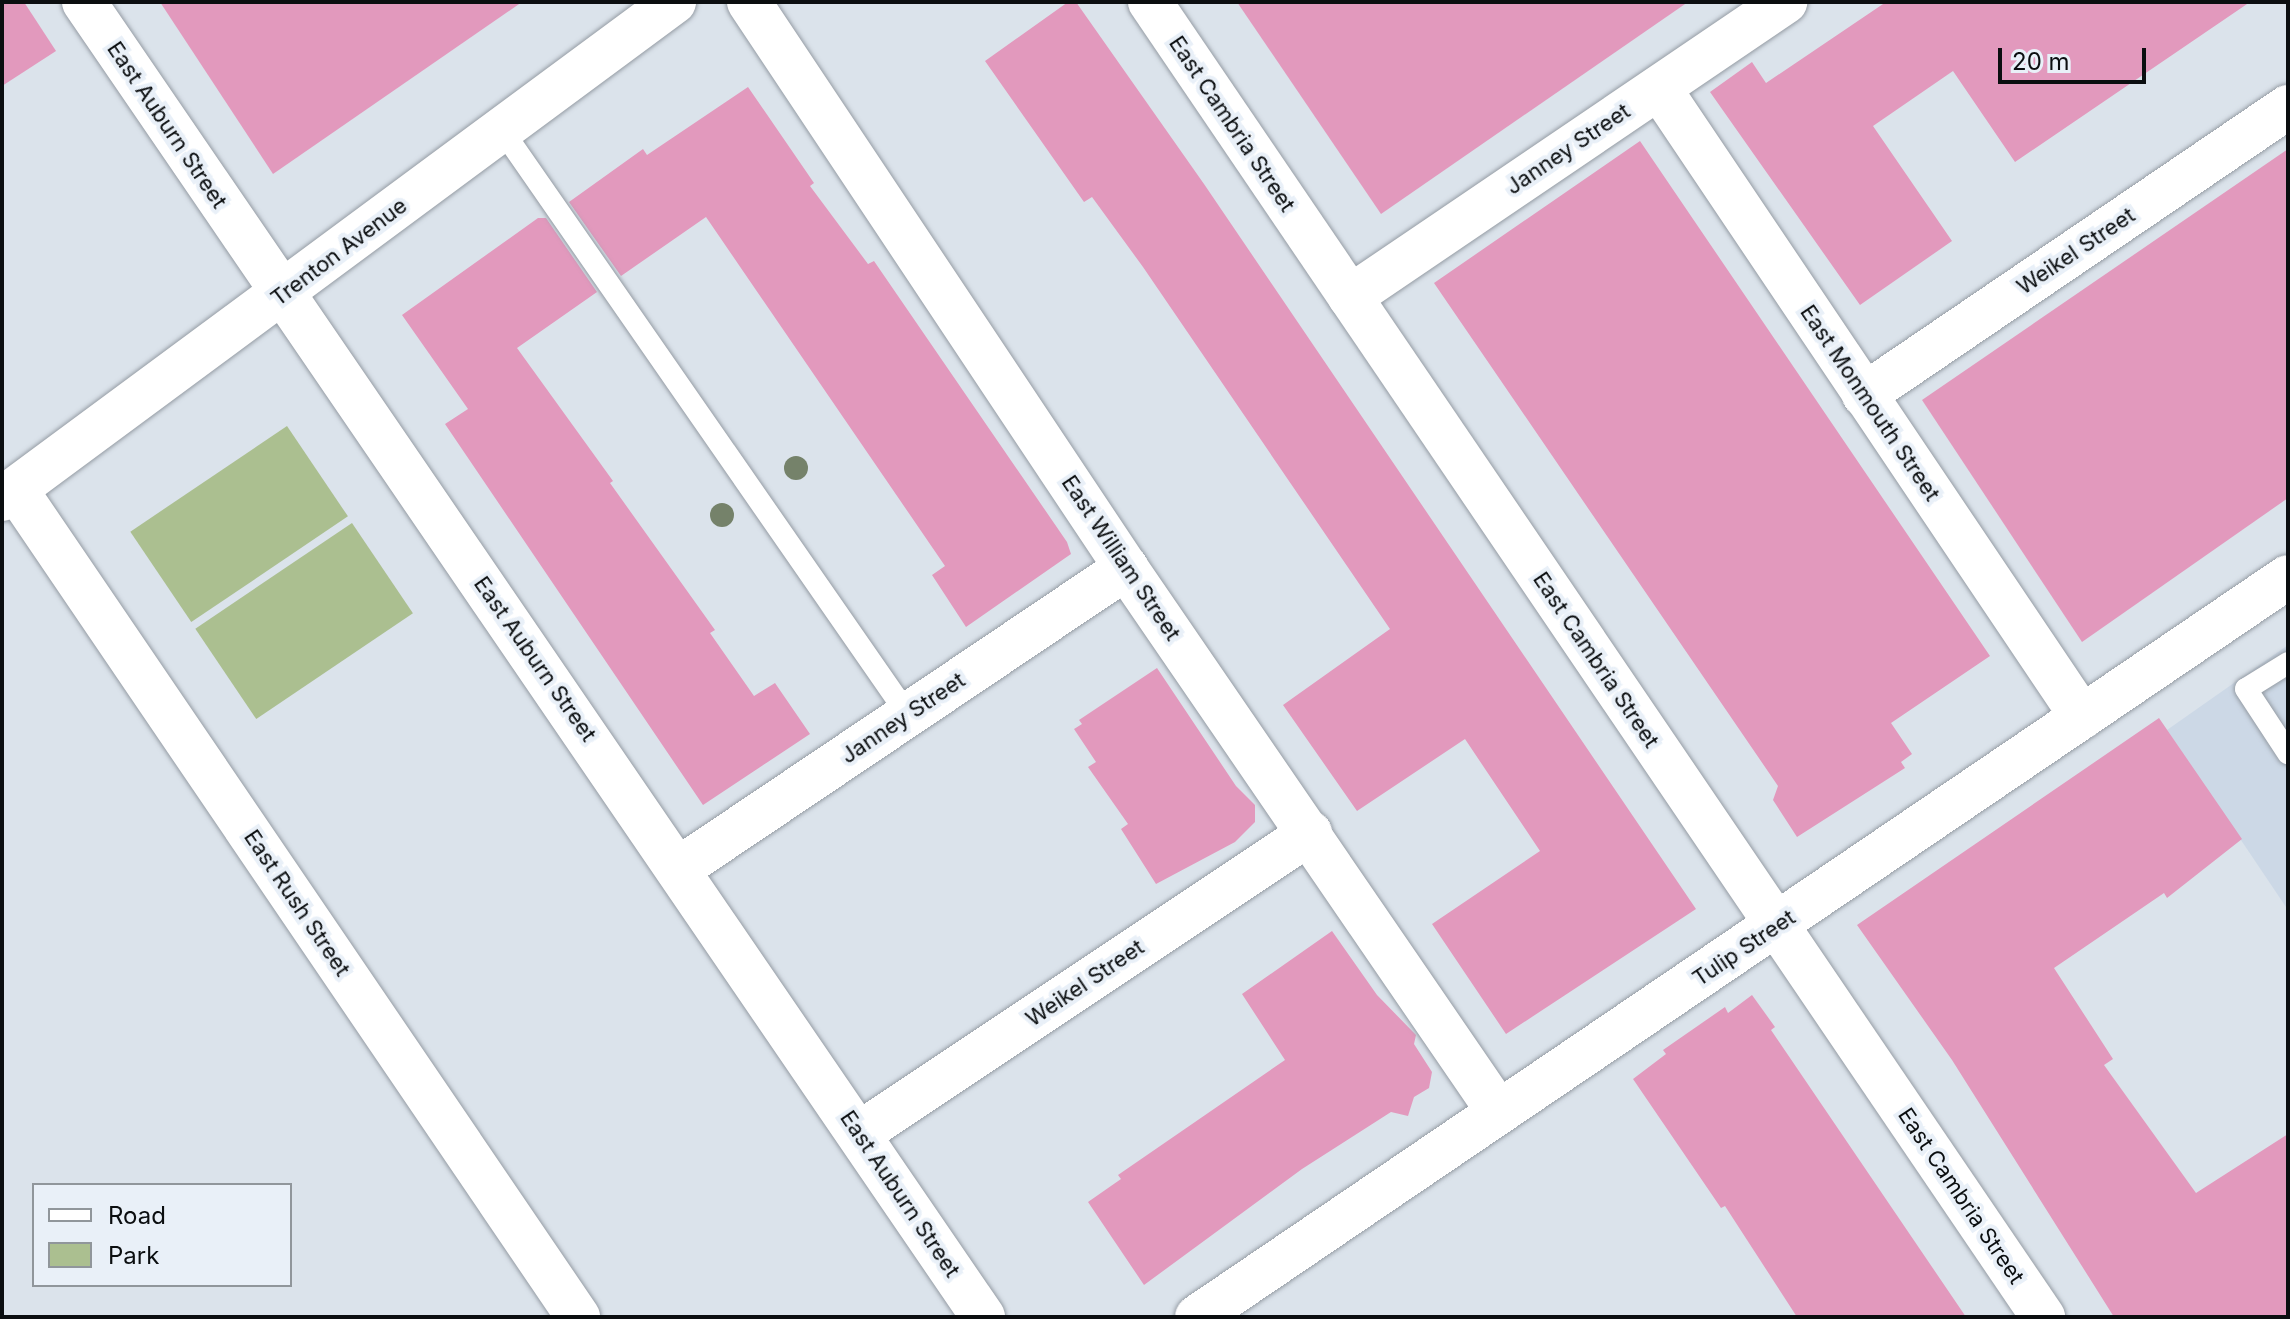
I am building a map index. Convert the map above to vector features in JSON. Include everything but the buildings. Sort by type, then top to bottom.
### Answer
[{"type":"street","name":"East Auburn Street","points":[[84,2],[282,295],[680,868],[983,1317]]},
{"type":"street","name":"Trenton Avenue","points":[[9,494],[502,130],[624,16],[674,2]]},
{"type":"street","name":"East William Street","points":[[749,2],[1126,568],[1498,1111]]},
{"type":"street","name":"East Cambria Street","points":[[1150,2],[2043,1317]]},
{"type":"street","name":"Janney Street","points":[[1350,297],[1785,2]]},
{"type":"street","name":"East Monmouth Street","points":[[1659,88],[2082,717]]},
{"type":"street","name":"Weikel Street","points":[[1864,395],[2288,107]]},
{"type":"street","name":"East Rush Street","points":[[9,494],[578,1317]]},
{"type":"street","name":"Janney Street","points":[[680,868],[1126,568]]},
{"type":"street","name":"Tulip Street","points":[[1197,1317],[1498,1111],[1778,926],[2288,577]]},
{"type":"street","name":"Weikel Street","points":[[860,1133],[1310,833]]},
{"type":"lane","points":[[502,130],[908,715]]},
{"type":"lane","points":[[2288,663],[2246,689],[2288,753]]},
{"type":"shaded area","points":[[2288,645],[2288,910],[2167,730]]},
{"type":"green space","points":[[287,426],[348,516],[191,622],[130,532]]},
{"type":"green space","points":[[352,523],[413,613],[256,719],[195,629]]}]
